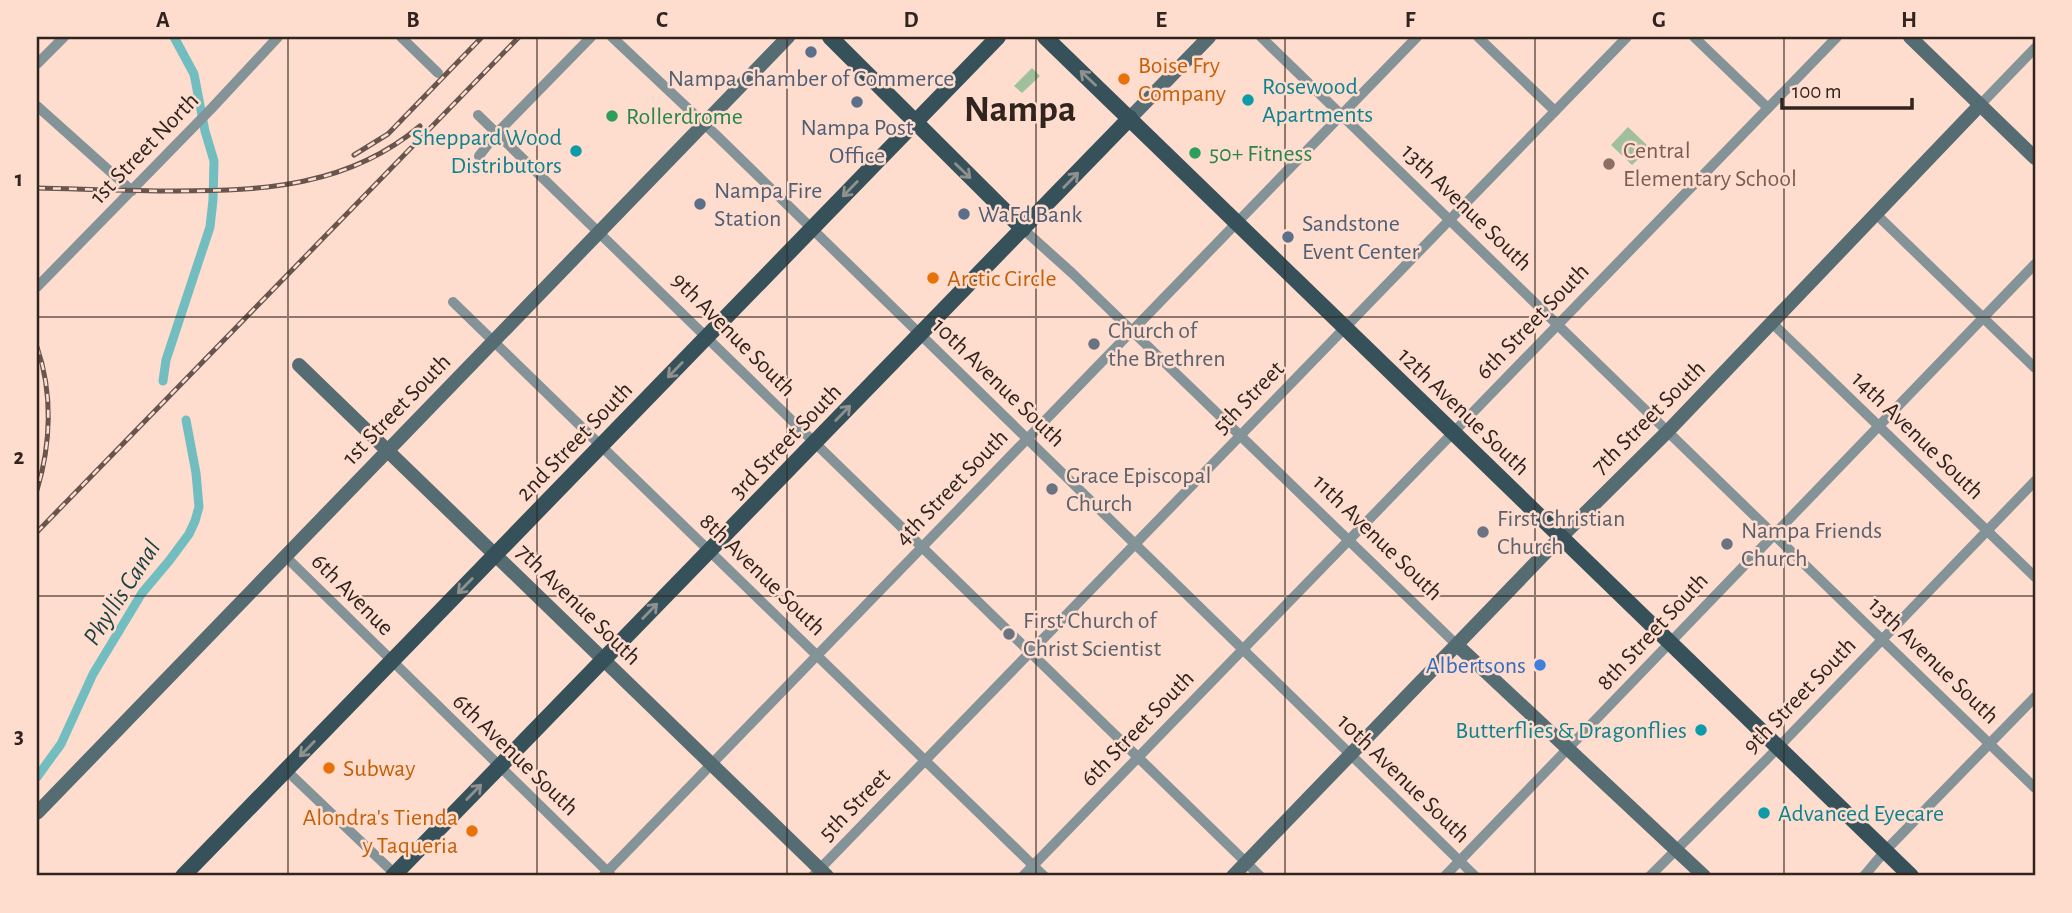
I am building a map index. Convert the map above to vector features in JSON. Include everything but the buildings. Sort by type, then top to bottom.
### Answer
[{"type":"main road","points":[[830,37],[1023,229]]},
{"type":"main road","name":"2nd Street South","points":[[184,876],[998,37]]},
{"type":"main road","name":"12th Avenue South","points":[[1045,37],[1911,876]]},
{"type":"main road","name":"3rd Street South","points":[[395,875],[1130,118]]},
{"type":"street","points":[[37,65],[64,37]]},
{"type":"street","name":"1st Street North","points":[[37,287],[211,110],[278,37]]},
{"type":"street","points":[[401,37],[438,73]]},
{"type":"street","points":[[479,156],[496,134],[590,37]]},
{"type":"street","name":"10th Avenue South","points":[[612,37],[1475,876]]},
{"type":"street","name":"1st Street South","points":[[37,813],[788,37]]},
{"type":"street","name":"3rd Street South","points":[[1130,118],[1209,37]]},
{"type":"street","name":"13th Avenue South","points":[[1261,37],[2035,788]]},
{"type":"street","name":"4th Street South","points":[[607,875],[711,764],[1417,37]]},
{"type":"street","points":[[1478,37],[1555,111]]},
{"type":"street","name":"5th Street","points":[[820,874],[925,761],[1627,37]]},
{"type":"street","points":[[1694,37],[1768,108]]},
{"type":"street","name":"6th Street South","points":[[1023,876],[1837,37]]},
{"type":"street","points":[[1910,37],[2035,158]]},
{"type":"street","name":"7th Street South","points":[[1233,876],[1877,215],[2035,48]]},
{"type":"street","points":[[37,106],[132,191]]},
{"type":"street","name":"9th Avenue South","points":[[478,115],[1260,876]]},
{"type":"street","points":[[1877,215],[2035,368]]},
{"type":"street","name":"11th Avenue South","points":[[1023,229],[1072,273],[1457,645],[1704,876]]},
{"type":"street","name":"8th Street South","points":[[1444,876],[2035,264]]},
{"type":"street","name":"8th Avenue South","points":[[453,302],[1044,876]]},
{"type":"street","name":"14th Avenue South","points":[[1772,323],[2035,577]]},
{"type":"street","name":"7th Avenue South","points":[[299,365],[604,659],[820,874]]},
{"type":"street","name":"9th Street South","points":[[1650,876],[2035,481]]},
{"type":"street","name":"6th Avenue","points":[[285,556],[391,662]]},
{"type":"street","name":"6th Avenue South","points":[[391,662],[607,875]]},
{"type":"street","points":[[1864,876],[2035,697]]},
{"type":"street","points":[[286,770],[395,875]]},
{"type":"green space","points":[[1032,68],[1040,76],[1022,93],[1014,86]]},
{"type":"green space","points":[[1628,127],[1650,148],[1632,165],[1611,145]]},
{"type":"waterway","name":"Phyllis Canal","points":[[163,381],[166,360],[210,227],[213,200],[214,161],[194,74],[174,37]]},
{"type":"waterway","name":"Phyllis Canal","points":[[37,777],[61,744],[93,674],[142,593],[189,534],[195,521],[199,507],[196,473],[186,420]]},
{"type":"railway","points":[[354,155],[388,134],[482,37]]},
{"type":"railway","points":[[37,532],[519,37]]},
{"type":"railway","points":[[37,188],[209,191],[304,181],[335,173],[364,161],[393,146],[420,126]]},
{"type":"railway","points":[[37,347],[48,400],[45,455],[37,490]]},
{"type":"place","name":"Nampa Chamber of Commerce","points":[[811,52]]},
{"type":"place","name":"Boise Fry Company","points":[[1124,79]]},
{"type":"place","name":"Rosewood Apartments","points":[[1248,100]]},
{"type":"place","name":"Nampa Post Office","points":[[857,102]]},
{"type":"place","name":"Rollerdrome","points":[[612,116]]},
{"type":"place","name":"Sheppard Wood Distributors","points":[[576,151]]},
{"type":"place","name":"50+ Fitness","points":[[1195,153]]},
{"type":"place","name":"Central Elementary School","points":[[1609,164]]},
{"type":"place","name":"Nampa Fire Station","points":[[700,204]]},
{"type":"place","name":"WaFd Bank","points":[[964,214]]},
{"type":"place","name":"Sandstone Event Center","points":[[1288,237]]},
{"type":"place","name":"Arctic Circle","points":[[933,278]]},
{"type":"place","name":"Church of the Brethren","points":[[1094,344]]},
{"type":"place","name":"Grace Episcopal Church","points":[[1052,489]]},
{"type":"place","name":"First Christian Church","points":[[1483,532]]},
{"type":"place","name":"Nampa Friends Church","points":[[1727,544]]},
{"type":"place","name":"First Church of Christ Scientist","points":[[1009,634]]},
{"type":"place","name":"Albertsons","points":[[1540,665]]},
{"type":"place","name":"Butterflies & Dragonflies","points":[[1701,730]]},
{"type":"place","name":"Subway","points":[[329,768]]},
{"type":"place","name":"Advanced Eyecare","points":[[1764,813]]},
{"type":"place","name":"Alondra's Tienda y Taqueria","points":[[472,831]]},
{"type":"district","name":"Nampa","points":[[1020,108]]}]
